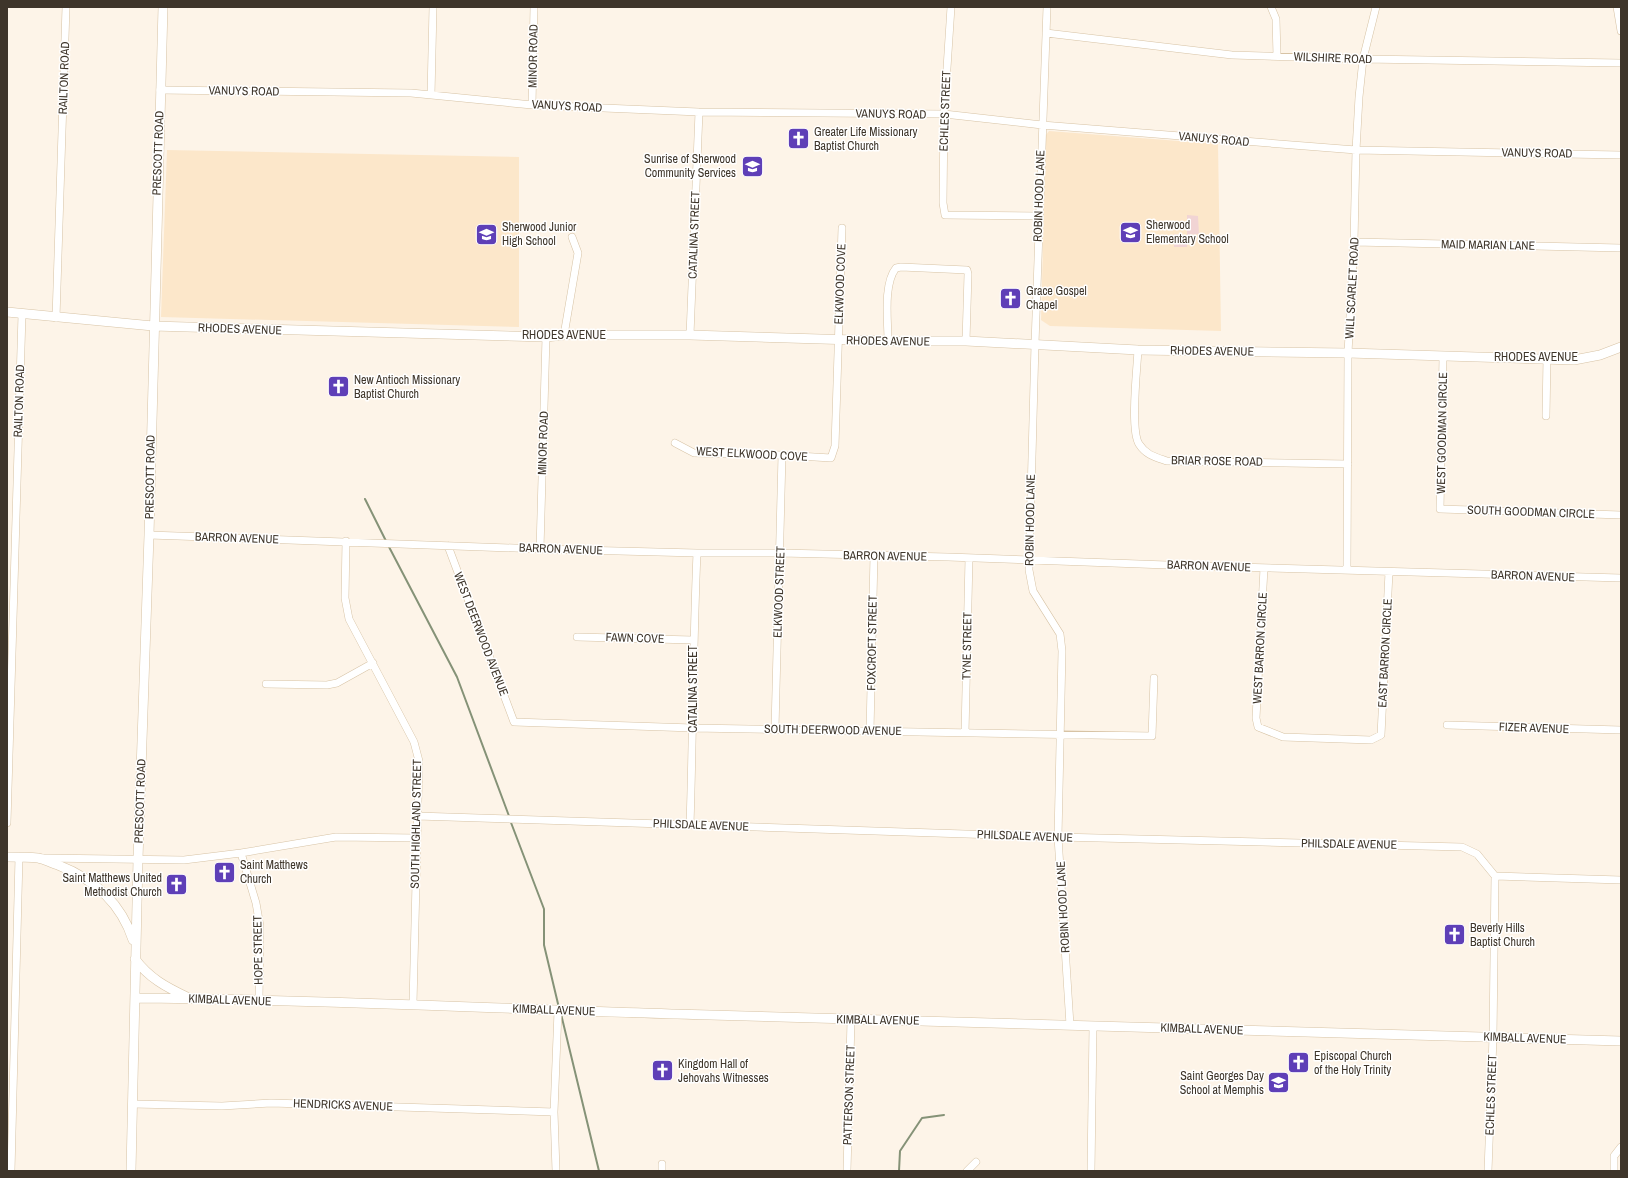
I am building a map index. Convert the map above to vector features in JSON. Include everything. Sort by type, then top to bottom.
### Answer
[{"type":"main road","name":"PRESCOTT ROAD","points":[[135,998],[138,859],[149,535],[162,7]]},
{"type":"main road","points":[[7,312],[56,318],[153,326]]},
{"type":"main road","name":"RHODES AVENUE","points":[[153,326],[546,337],[564,335],[690,335],[1034,344],[1138,350],[1348,353],[1574,360],[1600,355],[1621,347]]},
{"type":"main road","points":[[7,857],[39,858],[75,872],[99,888],[119,910],[128,925],[136,946]]},
{"type":"main road","points":[[135,959],[143,970],[158,983],[190,998]]},
{"type":"main road","points":[[131,1171],[135,998]]},
{"type":"main road","name":"KIMBALL AVENUE","points":[[135,998],[413,1004],[558,1011],[851,1020],[1621,1041]]},
{"type":"street","name":"RAILTON ROAD","points":[[56,318],[66,7]]},
{"type":"street","points":[[431,95],[434,7]]},
{"type":"street","name":"MINOR ROAD","points":[[532,104],[534,7]]},
{"type":"street","name":"ECHLES STREET","points":[[951,7],[944,114],[943,203],[945,215],[1039,216]]},
{"type":"street","name":"ROBIN HOOD LANE","points":[[1047,7],[1034,344],[1028,560],[1030,581],[1033,591],[1060,634],[1062,651],[1058,837],[1070,1025]]},
{"type":"street","points":[[1271,7],[1276,19],[1277,56]]},
{"type":"street","name":"WILL SCARLET ROAD","points":[[1347,570],[1348,353],[1354,242],[1356,150],[1359,97],[1364,59],[1376,7]]},
{"type":"street","points":[[1617,7],[1621,31]]},
{"type":"street","name":"WILSHIRE ROAD","points":[[1046,34],[1232,55],[1364,59],[1621,63]]},
{"type":"street","name":"VANUYS ROAD","points":[[160,90],[411,93],[532,104],[699,112],[944,114],[1042,124],[1356,150],[1621,155]]},
{"type":"street","name":"CATALINA STREET","points":[[690,335],[699,112]]},
{"type":"street","name":"ELKWOOD COVE","points":[[838,340],[842,228]]},
{"type":"street","points":[[564,335],[578,253],[572,238]]},
{"type":"street","name":"MAID MARIAN LANE","points":[[1354,242],[1621,248]]},
{"type":"street","points":[[888,341],[888,296],[893,272],[896,268],[901,267],[967,270],[966,342]]},
{"type":"street","name":"RAILTON ROAD","points":[[7,823],[22,314]]},
{"type":"street","name":"MINOR ROAD","points":[[540,549],[546,337]]},
{"type":"street","name":"WEST ELKWOOD COVE","points":[[675,443],[694,453],[782,455],[831,458],[835,446],[838,340]]},
{"type":"street","name":"BRIAR ROSE ROAD","points":[[1138,350],[1134,422],[1138,443],[1150,456],[1167,461],[1348,464]]},
{"type":"street","name":"WEST GOODMAN CIRCLE","points":[[1440,509],[1443,356]]},
{"type":"street","points":[[1546,416],[1547,358]]},
{"type":"street","name":"ELKWOOD STREET","points":[[775,729],[781,553],[782,455]]},
{"type":"street","name":"SOUTH GOODMAN CIRCLE","points":[[1440,509],[1621,515]]},
{"type":"street","name":"BARRON AVENUE","points":[[149,535],[540,549],[874,555],[1621,578]]},
{"type":"street","name":"SOUTH HIGHLAND STREET","points":[[346,541],[345,598],[350,619],[414,742],[419,761],[413,1004]]},
{"type":"street","name":"WEST DEERWOOD AVENUE","points":[[448,546],[514,722]]},
{"type":"street","name":"CATALINA STREET","points":[[690,825],[693,728],[693,640],[697,553]]},
{"type":"street","name":"FOXCROFT STREET","points":[[870,731],[874,555]]},
{"type":"street","name":"TYNE STREET","points":[[965,734],[969,558]]},
{"type":"street","name":"WEST BARRON CIRCLE","points":[[1264,568],[1256,718],[1258,727],[1283,737],[1371,740],[1381,735]]},
{"type":"street","name":"EAST BARRON CIRCLE","points":[[1381,735],[1389,572]]},
{"type":"street","name":"FAWN COVE","points":[[577,637],[693,640]]},
{"type":"street","points":[[266,684],[327,685],[337,683],[373,664]]},
{"type":"street","name":"SOUTH DEERWOOD AVENUE","points":[[514,722],[693,728],[965,734],[1152,736],[1154,678]]},
{"type":"street","name":"FIZER AVENUE","points":[[1447,725],[1621,730]]},
{"type":"street","name":"PHILSDALE AVENUE","points":[[417,816],[1058,837],[1462,847],[1477,854],[1495,876]]},
{"type":"street","points":[[39,858],[184,860],[241,853],[336,837],[417,838]]},
{"type":"street","name":"HOPE STREET","points":[[241,853],[256,903],[260,926],[258,1001]]},
{"type":"street","points":[[11,1171],[19,857]]},
{"type":"street","points":[[1495,876],[1621,880]]},
{"type":"street","name":"ECHLES STREET","points":[[1488,1171],[1493,1037],[1495,876]]},
{"type":"street","points":[[556,1171],[554,1112],[558,1011]]},
{"type":"street","name":"PATTERSON STREET","points":[[847,1171],[851,1020]]},
{"type":"street","points":[[1091,1171],[1093,1026]]},
{"type":"street","name":"HENDRICKS AVENUE","points":[[133,1104],[222,1106],[271,1103],[554,1112]]},
{"type":"street","points":[[1614,1171],[1614,1156],[1621,1148]]},
{"type":"street","points":[[967,1171],[976,1162]]},
{"type":"shaded area","name":"Sherwood Elementary School","points":[[1049,131],[1218,144],[1221,331],[1050,326],[1041,320],[1046,135]]},
{"type":"shaded area","points":[[167,150],[519,157],[519,327],[161,317]]},
{"type":"shaded area","points":[[1187,215],[1198,216],[1199,234],[1187,235]]},
{"type":"shaded area","points":[[1174,234],[1188,236],[1187,247],[1174,247]]},
{"type":"waterway","points":[[365,499],[386,541]]},
{"type":"waterway","points":[[388,545],[457,677],[509,816]]},
{"type":"waterway","points":[[510,820],[544,909],[544,945],[559,1008]]},
{"type":"waterway","points":[[561,1014],[599,1171]]},
{"type":"waterway","points":[[899,1171],[900,1151],[922,1118],[944,1115]]},
{"type":"place","name":"Greater Life Missionary Baptist Church","points":[[798,139]]},
{"type":"place","name":"Sunrise of Sherwood Community Services","points":[[752,166]]},
{"type":"place","name":"Sherwood Elementary School","points":[[1131,232]]},
{"type":"place","name":"Sherwood Junior High School","points":[[486,234]]},
{"type":"place","name":"Grace Gospel Chapel","points":[[1010,298]]},
{"type":"place","name":"New Antioch Missionary Baptist Church","points":[[338,387]]},
{"type":"place","name":"Saint Matthews Church","points":[[224,872]]},
{"type":"place","name":"Saint Matthews United Methodist Church","points":[[177,885]]},
{"type":"place","name":"Beverly Hills Baptist Church","points":[[1455,935]]},
{"type":"place","name":"Episcopal Church of the Holy Trinity","points":[[1298,1063]]},
{"type":"place","name":"Kingdom Hall of Jehovahs Witnesses","points":[[663,1071]]},
{"type":"place","name":"Saint Georges Day School at Memphis","points":[[1279,1083]]}]
